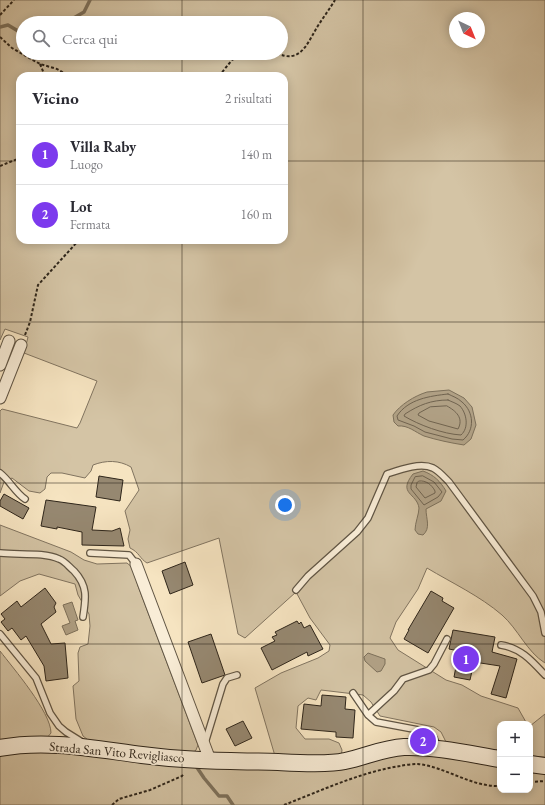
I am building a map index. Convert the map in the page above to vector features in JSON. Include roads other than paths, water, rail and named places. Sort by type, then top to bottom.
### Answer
[{"type":"street","points":[[0,365],[9,341]]},
{"type":"street","points":[[0,398],[21,345]]},
{"type":"street","points":[[136,564],[207,752]]},
{"type":"street","name":"Strada San Vito Revigliasco","points":[[0,748],[26,745],[69,745],[142,755],[192,759],[207,752],[278,762],[336,762],[387,749],[404,747],[439,750],[497,759]]},
{"type":"street","points":[[533,764],[545,766]]},
{"type":"lane","points":[[296,590],[308,576],[357,532],[368,518],[387,474],[405,468],[419,466],[432,467],[454,488],[533,596],[541,612],[545,633]]},
{"type":"lane","points":[[0,473],[7,479],[17,493],[25,499]]},
{"type":"lane","points":[[0,552],[50,556],[60,559],[82,579],[85,601],[83,617]]},
{"type":"lane","points":[[90,553],[129,555],[136,564]]},
{"type":"lane","points":[[0,634],[36,678],[50,713],[59,726],[90,747]]},
{"type":"lane","points":[[368,715],[394,691],[403,678],[429,670],[434,664],[447,639]]},
{"type":"lane","points":[[501,645],[509,646],[525,654],[545,675]]},
{"type":"lane","points":[[207,752],[223,684],[227,678],[237,675]]},
{"type":"lane","points":[[353,693],[368,715],[376,722],[429,732],[434,738],[439,750]]},
{"type":"water","points":[[449,390],[464,398],[472,407],[476,425],[471,439],[464,445],[424,436],[408,428],[398,426],[394,422],[393,415],[403,404],[412,398],[427,392]]},
{"type":"water","points":[[423,471],[436,479],[446,491],[441,501],[426,509],[428,523],[427,529],[423,535],[418,534],[415,530],[419,508],[418,503],[407,490],[407,486],[413,474]]},
{"type":"water","points":[[72,602],[78,620],[75,621],[78,630],[66,635],[62,626],[70,623],[63,605]]},
{"type":"water","points":[[368,653],[385,659],[385,664],[381,671],[377,672],[365,661],[364,657]]},
{"type":"waterway","points":[[77,16],[84,12],[90,0]]},
{"type":"waterway","points":[[0,27],[8,25],[16,30]]},
{"type":"waterway","points":[[196,766],[219,796],[227,796],[233,805]]},
{"type":"place","name":"Villa Raby","points":[[466,659]]},
{"type":"place","name":"Lot","points":[[423,741]]}]
